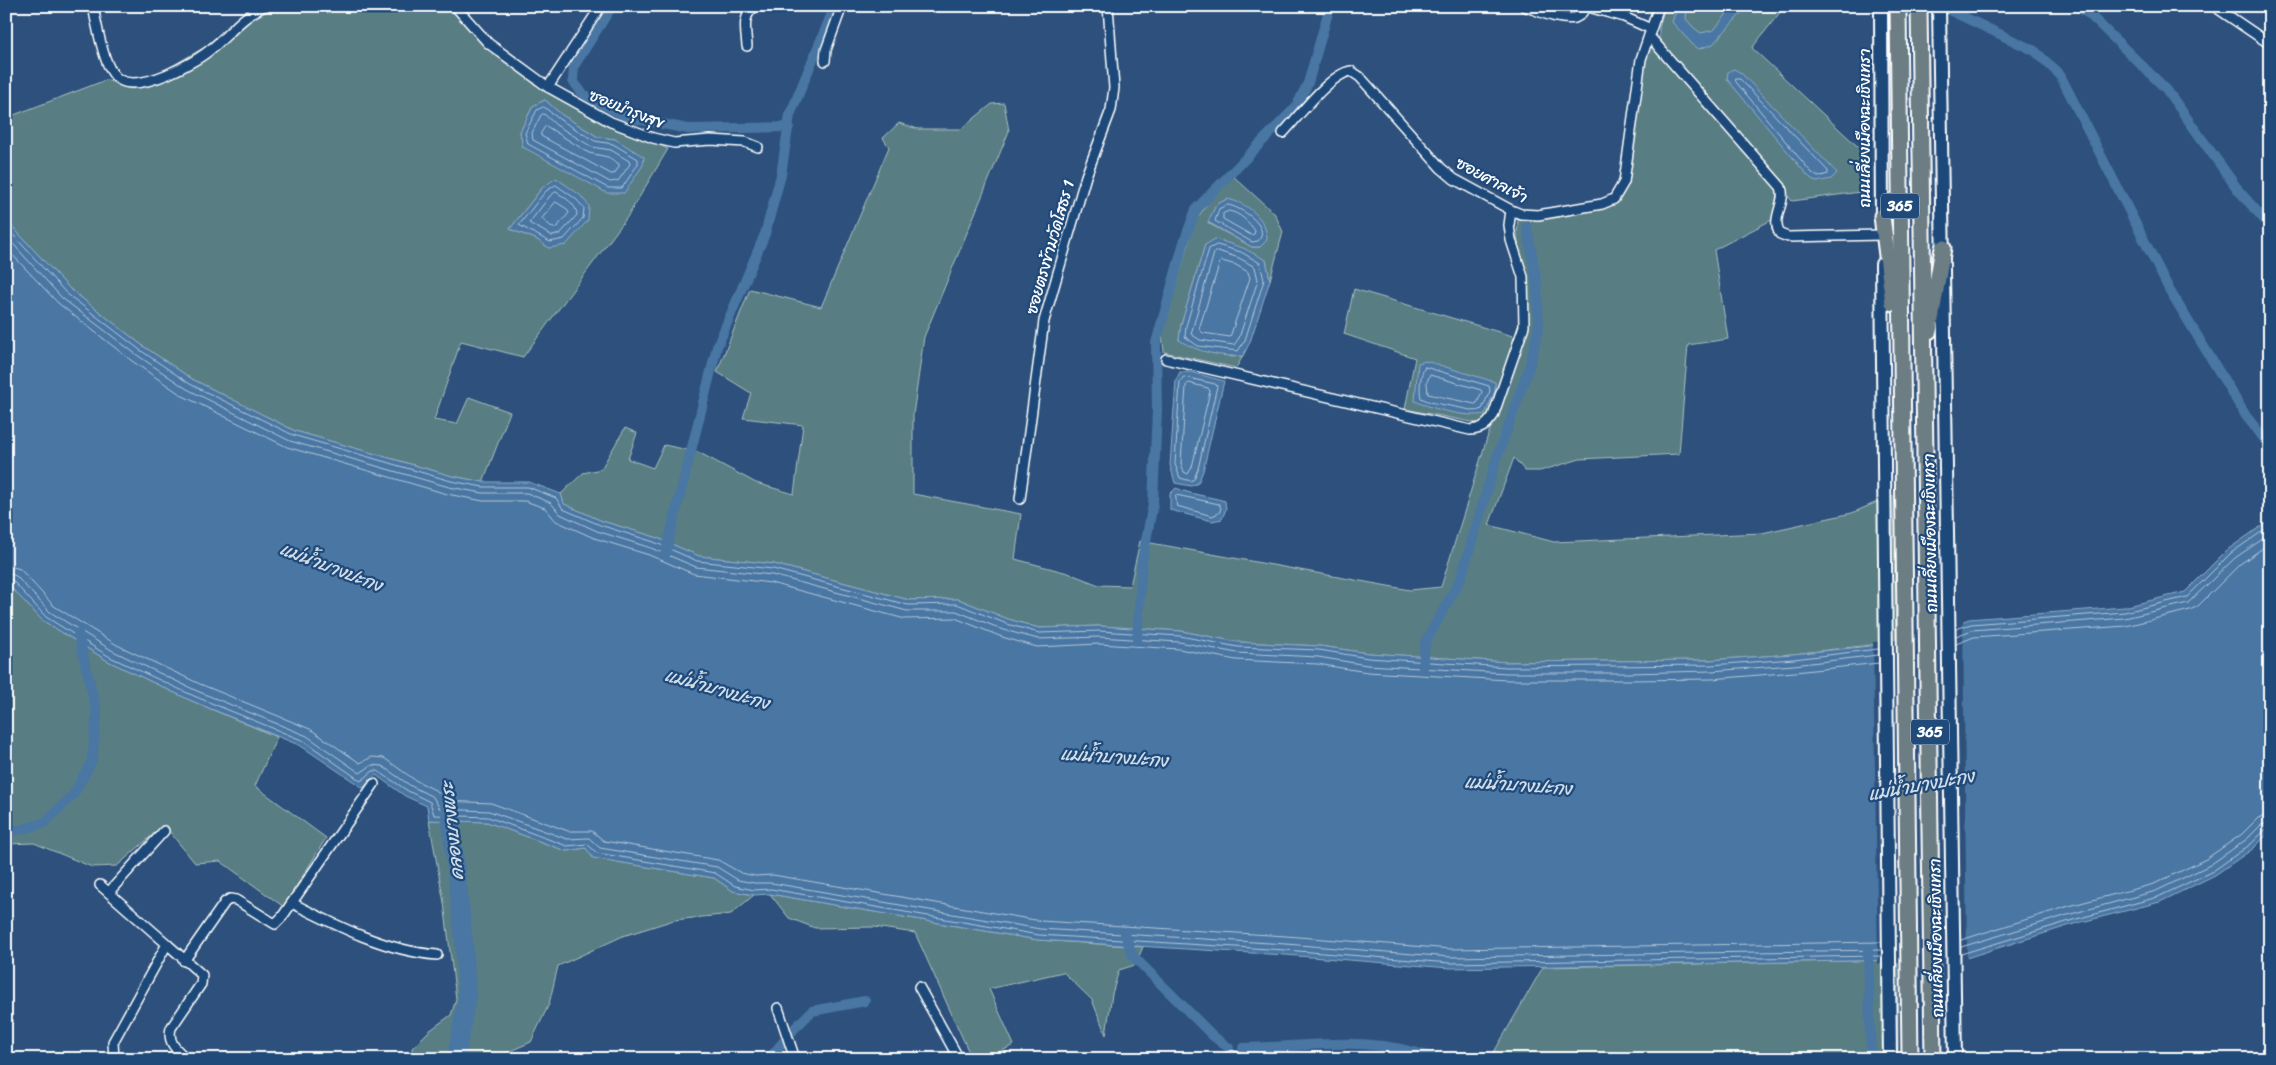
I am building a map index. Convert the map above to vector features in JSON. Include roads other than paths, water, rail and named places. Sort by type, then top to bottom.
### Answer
[{"type":"highway","name":"ถนนเลี่ยงเมืองฉะเชิงเทรา","points":[[1898,6],[1910,1059]]},
{"type":"highway","name":"ถนนเลี่ยงเมืองฉะเชิงเทรา","points":[[1919,6],[1933,1059]]},
{"type":"highway","points":[[1882,216],[1902,372]]},
{"type":"highway","points":[[1923,372],[1943,248]]},
{"type":"main road","name":"ถนนเลี่ยงเมืองฉะเชิงเทรา","points":[[1881,6],[1890,1059]]},
{"type":"main road","name":"ถนนเลี่ยงเมืองฉะเชิงเทรา","points":[[1939,6],[1955,1059]]},
{"type":"street","points":[[93,6],[110,70],[119,80],[128,83],[148,81],[190,64],[211,49],[230,29],[264,6]]},
{"type":"street","name":"ซอยบำรุงสุข","points":[[455,6],[488,43],[548,87],[611,122],[653,138],[674,143],[710,140],[745,142],[758,147]]},
{"type":"street","points":[[548,87],[601,6]]},
{"type":"street","points":[[747,46],[745,17],[748,10],[756,6]]},
{"type":"street","points":[[825,60],[826,50],[842,6]]},
{"type":"street","name":"ซอยตรงข้ามวัดโสธร 1","points":[[1020,499],[1044,321],[1086,176],[1111,110],[1114,88],[1108,6]]},
{"type":"street","points":[[1524,6],[1558,17],[1576,18],[1582,14],[1585,6],[1624,17],[1650,32],[1782,187],[1783,197],[1776,222],[1780,234],[1788,237],[1882,234]]},
{"type":"street","name":"ซอยศาลเจ้า","points":[[1284,133],[1328,84],[1344,72],[1351,71],[1360,77],[1420,148],[1448,175],[1511,210],[1528,215],[1547,214],[1602,204],[1618,194],[1625,175],[1641,60],[1659,6]]},
{"type":"street","points":[[2214,6],[2270,44]]},
{"type":"street","points":[[1166,359],[1470,430],[1481,429],[1492,416],[1524,326],[1523,277],[1511,240],[1509,225],[1511,210]]},
{"type":"street","points":[[184,961],[225,902],[230,899],[236,900],[275,924],[292,903],[374,784]]},
{"type":"street","points":[[109,892],[164,832]]},
{"type":"street","points":[[100,885],[184,961],[202,974],[201,984],[171,1028],[169,1036],[170,1042],[187,1059]]},
{"type":"street","points":[[292,903],[333,924],[377,941],[408,951],[437,955]]},
{"type":"street","points":[[114,1059],[114,1042],[167,944]]},
{"type":"street","points":[[919,987],[958,1059]]},
{"type":"street","points":[[778,1008],[795,1059]]},
{"type":"street","points":[[1225,1059],[1232,1056],[1244,1058]]},
{"type":"water","points":[[1678,6],[1687,6],[1686,19],[1701,33],[1714,30],[1733,6],[1748,6],[1713,44],[1699,49],[1672,22]]},
{"type":"water","points":[[1734,69],[1741,73],[1837,173],[1831,179],[1816,182],[1808,176],[1727,79],[1728,72]]},
{"type":"water","points":[[545,100],[562,115],[598,137],[615,139],[644,157],[643,165],[624,193],[607,193],[523,147],[520,132],[533,106]]},
{"type":"water","points":[[556,178],[580,195],[589,206],[588,220],[566,245],[549,248],[536,239],[510,229],[542,188]]},
{"type":"water","points":[[1227,199],[1242,204],[1260,218],[1264,225],[1267,240],[1260,247],[1252,247],[1208,222],[1216,205]]},
{"type":"water","name":"แม่น้ำบางปะกง","points":[[6,220],[70,289],[143,346],[192,379],[295,431],[452,476],[483,482],[529,482],[561,494],[564,504],[602,521],[655,537],[699,556],[774,564],[909,600],[958,599],[1008,619],[1039,628],[1099,626],[1181,631],[1238,642],[1319,646],[1368,653],[1507,662],[1710,660],[1793,654],[1910,642],[1969,619],[2124,607],[2185,592],[2227,550],[2270,520],[2270,832],[2254,848],[2215,875],[2160,902],[2074,924],[1963,959],[1450,968],[1285,955],[1038,940],[770,894],[754,895],[733,891],[714,878],[593,858],[586,848],[566,851],[487,822],[429,820],[427,806],[405,796],[376,775],[363,788],[301,746],[192,701],[108,661],[42,620],[6,582]]},
{"type":"water","points":[[1215,239],[1243,248],[1266,260],[1270,280],[1250,342],[1243,356],[1226,356],[1210,353],[1194,348],[1179,340],[1181,325],[1205,245]]},
{"type":"water","points":[[1426,361],[1495,382],[1495,391],[1485,414],[1469,415],[1450,412],[1415,401],[1418,363]]},
{"type":"water","points":[[1180,372],[1190,372],[1224,381],[1203,471],[1198,483],[1191,486],[1175,483],[1170,465],[1176,380]]},
{"type":"water","points":[[1176,488],[1225,501],[1226,509],[1222,519],[1212,521],[1170,510],[1170,494]]},
{"type":"waterway","points":[[612,6],[574,66],[573,81],[583,94],[627,117],[688,129],[789,127]]},
{"type":"waterway","points":[[665,555],[717,347],[765,234],[781,175],[790,115],[835,6]]},
{"type":"waterway","points":[[1137,641],[1142,561],[1153,504],[1157,410],[1156,343],[1184,242],[1196,209],[1296,107],[1308,83],[1330,6]]},
{"type":"waterway","points":[[2077,6],[2090,15],[2166,89],[2239,191],[2270,226]]},
{"type":"waterway","points":[[1945,8],[2035,51],[2060,75],[2170,291],[2246,416],[2270,446]]},
{"type":"waterway","points":[[1423,669],[1425,643],[1461,578],[1496,460],[1529,368],[1539,326],[1537,283],[1527,227]]},
{"type":"waterway","points":[[6,831],[20,830],[44,823],[73,795],[92,761],[97,713],[78,633]]},
{"type":"waterway","name":"คลองบางพระ","points":[[448,796],[464,942],[467,997],[456,1059]]},
{"type":"waterway","points":[[1125,933],[1132,955],[1213,1036],[1229,1048]]},
{"type":"waterway","points":[[1868,950],[1871,1059]]},
{"type":"waterway","points":[[769,1059],[812,1011],[865,1001]]},
{"type":"waterway","points":[[1243,1048],[1316,1044],[1364,1044],[1412,1051],[1435,1059]]}]
